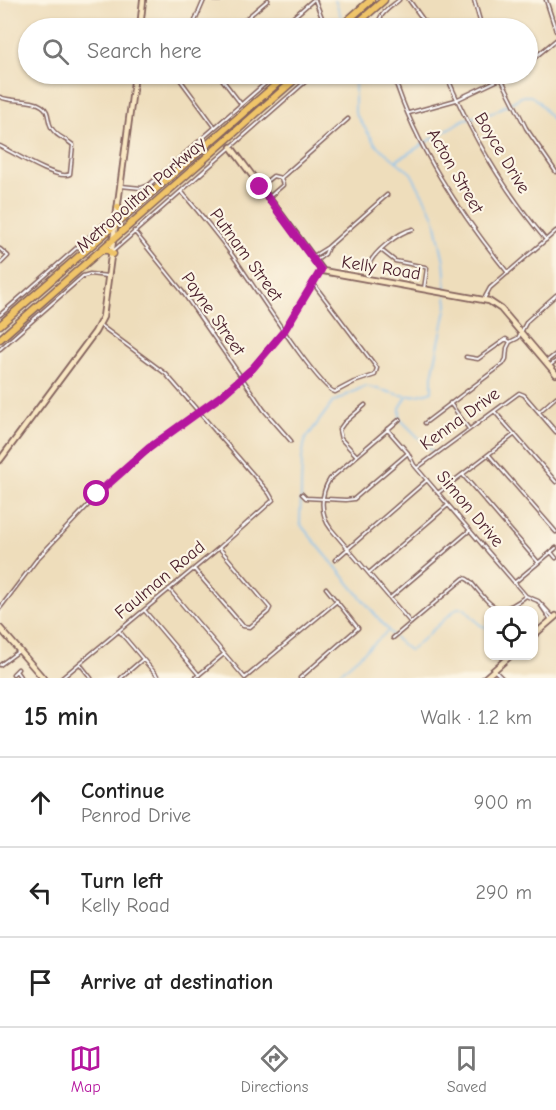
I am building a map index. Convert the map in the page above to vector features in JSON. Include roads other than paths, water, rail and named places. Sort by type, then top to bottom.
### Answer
[{"type":"main road","points":[[351,18],[371,0]]},
{"type":"main road","points":[[363,18],[384,0]]},
{"type":"main road","name":"Metropolitan Parkway","points":[[0,325],[276,84]]},
{"type":"main road","name":"Metropolitan Parkway","points":[[0,339],[290,84]]},
{"type":"main road","points":[[160,184],[165,189],[164,195]]},
{"type":"main road","points":[[118,207],[122,211],[130,211]]},
{"type":"main road","points":[[102,250],[113,252]]},
{"type":"main road","points":[[67,266],[66,272],[71,277]]},
{"type":"street","points":[[141,18],[143,0]]},
{"type":"street","points":[[196,18],[204,0]]},
{"type":"street","points":[[215,0],[220,0]]},
{"type":"street","points":[[247,18],[268,0]]},
{"type":"street","points":[[293,18],[314,0],[322,18]]},
{"type":"street","points":[[380,18],[399,0]]},
{"type":"street","points":[[409,0],[422,18]]},
{"type":"street","points":[[474,0],[479,18]]},
{"type":"street","points":[[546,0],[556,31]]},
{"type":"street","points":[[538,55],[556,40]]},
{"type":"street","points":[[0,460],[100,325],[106,306],[134,84]]},
{"type":"street","points":[[183,84],[215,127]]},
{"type":"street","points":[[226,84],[241,104]]},
{"type":"street","points":[[121,186],[141,188],[149,185],[264,84]]},
{"type":"street","points":[[113,252],[303,84]]},
{"type":"street","name":"Acton Street","points":[[397,84],[423,146],[445,186],[472,228],[508,273]]},
{"type":"street","name":"Boyce Drive","points":[[450,84],[473,135],[498,177],[546,240]]},
{"type":"street","points":[[409,113],[456,100],[491,84]]},
{"type":"street","points":[[505,84],[533,140],[556,172]]},
{"type":"street","points":[[0,97],[10,101],[42,105],[47,110],[53,131],[59,137],[72,143],[69,175],[64,176],[32,164],[0,146]]},
{"type":"street","points":[[281,178],[348,119]]},
{"type":"street","name":"Kelly Road","points":[[231,147],[321,270],[484,299],[496,305],[556,374]]},
{"type":"street","points":[[260,187],[273,176],[281,178]]},
{"type":"street","points":[[268,198],[283,185],[281,178]]},
{"type":"street","name":"Putnam Street","points":[[181,191],[235,258],[284,331],[325,386],[333,392],[373,376],[377,371],[375,363],[353,338],[313,283]]},
{"type":"street","points":[[313,260],[325,254],[328,247],[387,195]]},
{"type":"street","points":[[0,315],[105,223]]},
{"type":"street","points":[[368,267],[370,258],[404,231],[413,229]]},
{"type":"street","name":"Payne Street","points":[[134,231],[182,291],[264,410],[291,441]]},
{"type":"street","points":[[484,299],[490,288],[556,231]]},
{"type":"street","points":[[0,249],[8,256],[0,264]]},
{"type":"street","points":[[381,250],[395,261],[427,268],[424,289]]},
{"type":"street","points":[[0,608],[38,558],[97,494],[149,448],[242,379],[284,331],[321,270]]},
{"type":"street","points":[[0,349],[83,276],[90,274],[110,276]]},
{"type":"street","points":[[425,423],[505,362],[510,342],[518,338],[527,321],[556,295]]},
{"type":"street","points":[[100,325],[166,374],[199,411]]},
{"type":"street","points":[[466,357],[478,358],[506,339],[510,342]]},
{"type":"street","points":[[548,364],[556,354]]},
{"type":"street","points":[[548,364],[556,361]]},
{"type":"street","name":"Kenna Drive","points":[[417,468],[521,393],[539,412]]},
{"type":"street","points":[[556,397],[539,412],[556,432]]},
{"type":"street","points":[[450,403],[470,429]]},
{"type":"street","points":[[356,455],[341,439],[339,430],[365,405]]},
{"type":"street","name":"Faulman Road","points":[[62,678],[219,548],[273,500],[199,411]]},
{"type":"street","points":[[494,411],[556,482]]},
{"type":"street","points":[[399,419],[330,479],[325,487],[323,511],[325,521],[411,623]]},
{"type":"street","name":"Simon Drive","points":[[387,429],[514,583],[526,596],[538,602],[554,618]]},
{"type":"street","points":[[438,493],[515,434]]},
{"type":"street","points":[[302,494],[306,498],[323,500],[346,500],[357,497],[408,453]]},
{"type":"street","points":[[489,455],[556,532]]},
{"type":"street","points":[[463,475],[538,562]]},
{"type":"street","points":[[334,560],[427,480]]},
{"type":"street","points":[[369,573],[448,505]]},
{"type":"street","points":[[390,598],[470,530]]},
{"type":"street","points":[[194,569],[246,628],[259,620],[270,608],[219,548]]},
{"type":"street","points":[[514,583],[556,548]]},
{"type":"street","points":[[551,552],[556,558]]},
{"type":"street","points":[[393,638],[465,578],[490,605],[498,609],[510,608],[526,596]]},
{"type":"street","points":[[300,678],[358,628],[326,588]]},
{"type":"street","points":[[169,589],[245,678],[337,602]]},
{"type":"street","points":[[145,610],[199,675]]},
{"type":"street","points":[[538,632],[554,618]]},
{"type":"street","points":[[0,628],[43,678]]},
{"type":"street","points":[[119,632],[159,678]]},
{"type":"street","points":[[0,665],[19,651]]},
{"type":"street","points":[[195,678],[225,654]]},
{"type":"street","points":[[121,678],[143,659]]},
{"type":"street","points":[[485,678],[505,660]]},
{"type":"street","points":[[80,664],[91,678]]},
{"type":"street","points":[[494,670],[502,678]]},
{"type":"street","points":[[15,672],[21,678]]},
{"type":"waterway","points":[[335,0],[342,18]]},
{"type":"waterway","points":[[355,84],[355,113],[376,145],[411,173],[434,216],[444,261],[446,291]]},
{"type":"waterway","points":[[397,160],[465,119],[492,113],[523,96],[531,96],[538,101],[556,125]]},
{"type":"waterway","points":[[393,636],[300,524],[302,458],[305,440],[333,402],[365,386],[406,396],[432,391],[432,376],[447,305],[446,296]]},
{"type":"waterway","points":[[406,398],[400,408],[400,419],[434,453]]},
{"type":"waterway","points":[[395,638],[409,650],[412,649],[457,608],[464,608],[484,626]]},
{"type":"waterway","points":[[334,678],[387,632]]}]
